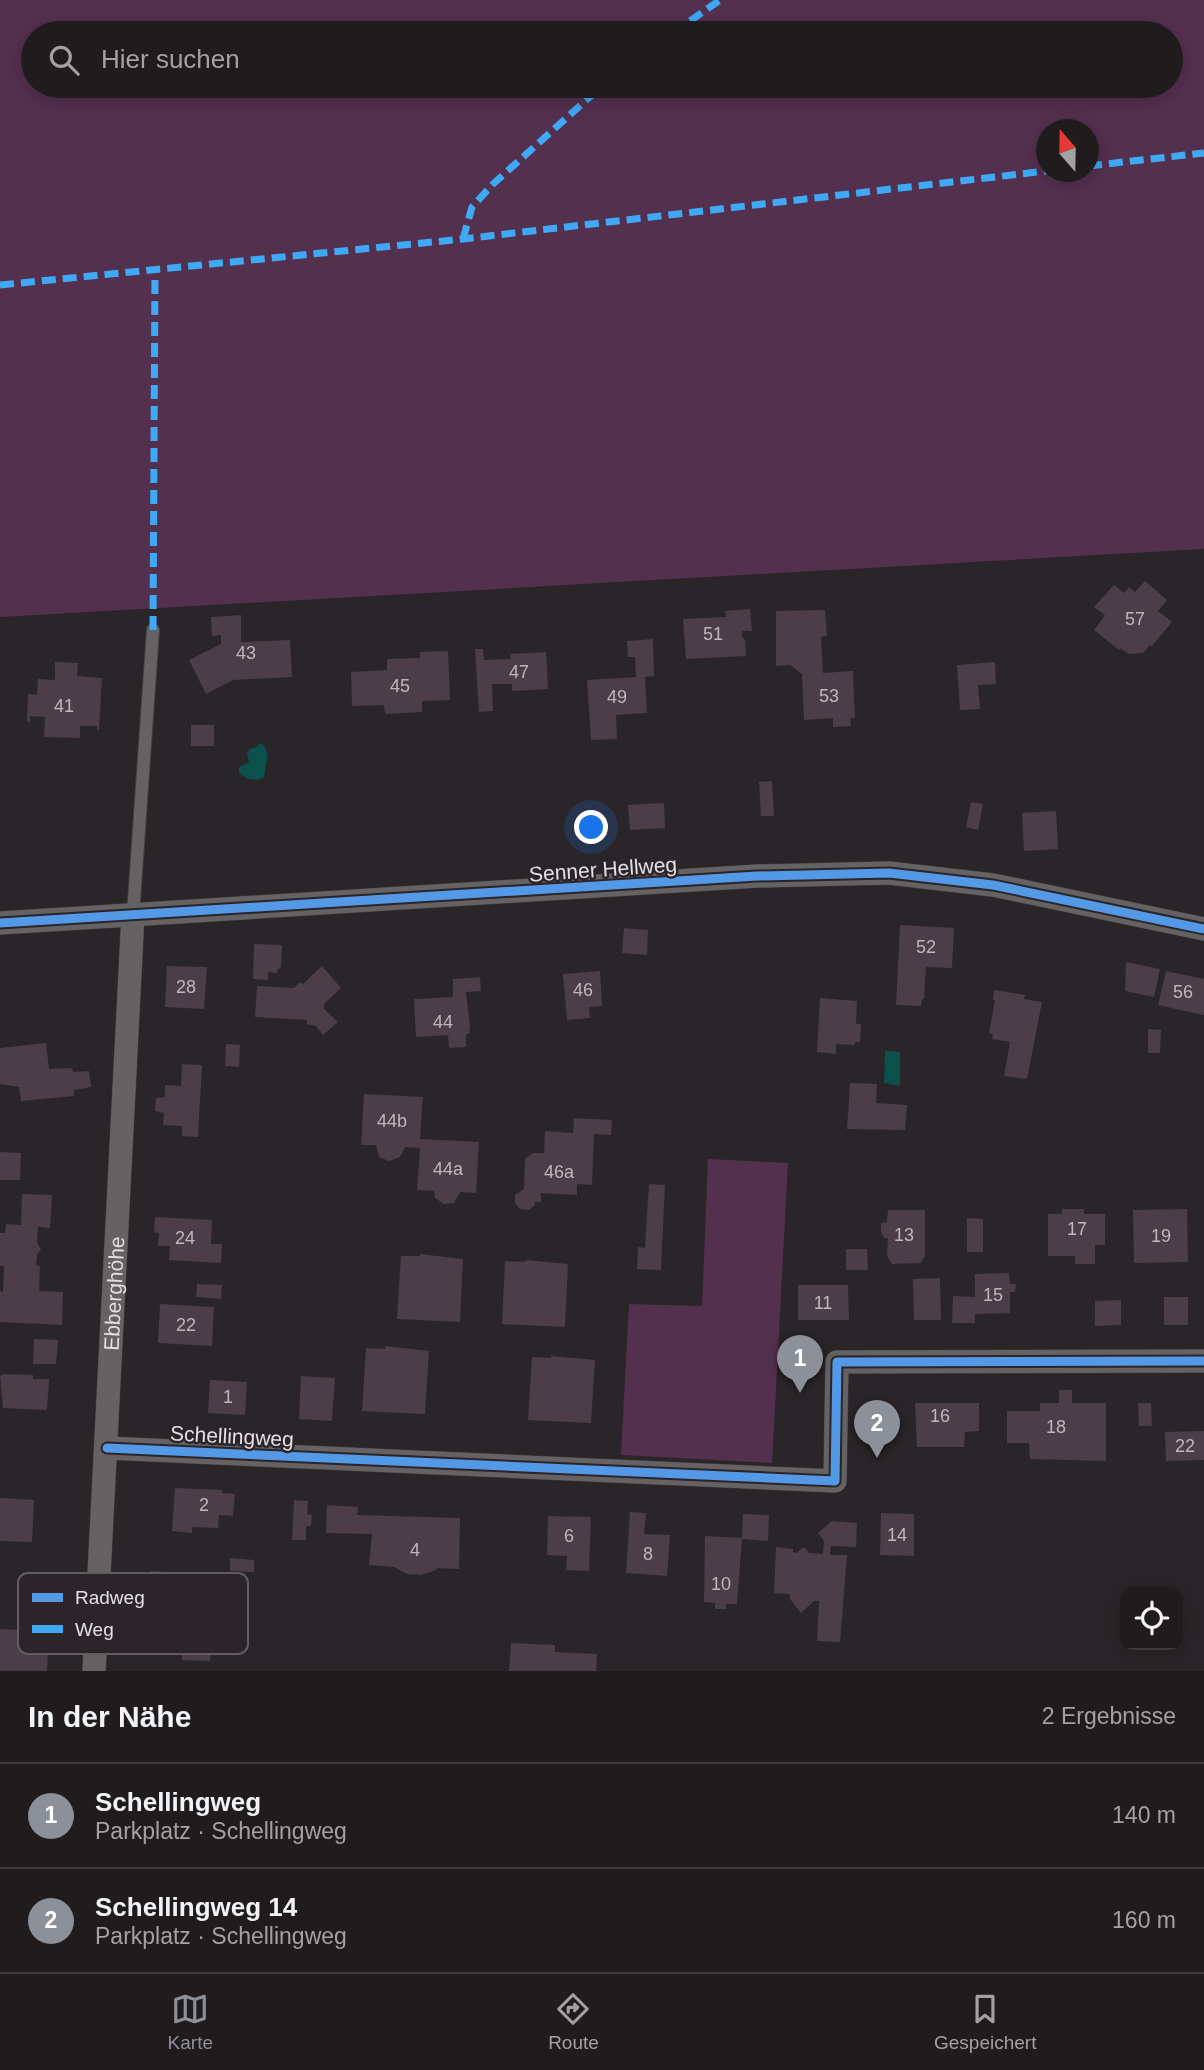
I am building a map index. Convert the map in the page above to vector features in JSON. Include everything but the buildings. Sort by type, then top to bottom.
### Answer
[{"type":"street","name":"Senner Hellweg","points":[[0,923],[757,876],[890,873],[993,885],[1204,929]]},
{"type":"street","name":"Ebberghöhe","points":[[100,1573],[134,915]]},
{"type":"street","name":"Schellingweg","points":[[107,1448],[835,1481],[838,1362],[1204,1361]]},
{"type":"lane","points":[[134,915],[153,631]]},
{"type":"shaded area","points":[[0,0],[1204,0],[1204,549],[0,617]]},
{"type":"shaded area","points":[[258,743],[264,745],[268,754],[264,777],[254,780],[241,774],[239,767],[249,762],[247,753],[257,747]]},
{"type":"shaded area","points":[[885,1051],[900,1052],[900,1086],[884,1083]]},
{"type":"shaded area","points":[[708,1159],[788,1163],[772,1463],[621,1455],[629,1304],[702,1306]]},
{"type":"marked path","points":[[690,21],[720,0]]},
{"type":"marked path","points":[[463,239],[472,207],[493,184],[589,98]]},
{"type":"marked path","points":[[1099,165],[1204,153]]},
{"type":"marked path","points":[[0,285],[463,239],[1036,172]]},
{"type":"marked path","points":[[153,630],[155,268]]},
{"type":"cycle path","points":[[0,923],[757,876],[889,873],[993,885],[1204,929]]},
{"type":"cycle path","points":[[107,1448],[835,1481],[837,1362],[1204,1361]]},
{"type":"place","name":"Schellingweg","points":[[800,1393]]},
{"type":"place","name":"Schellingweg 14","points":[[877,1458]]}]
